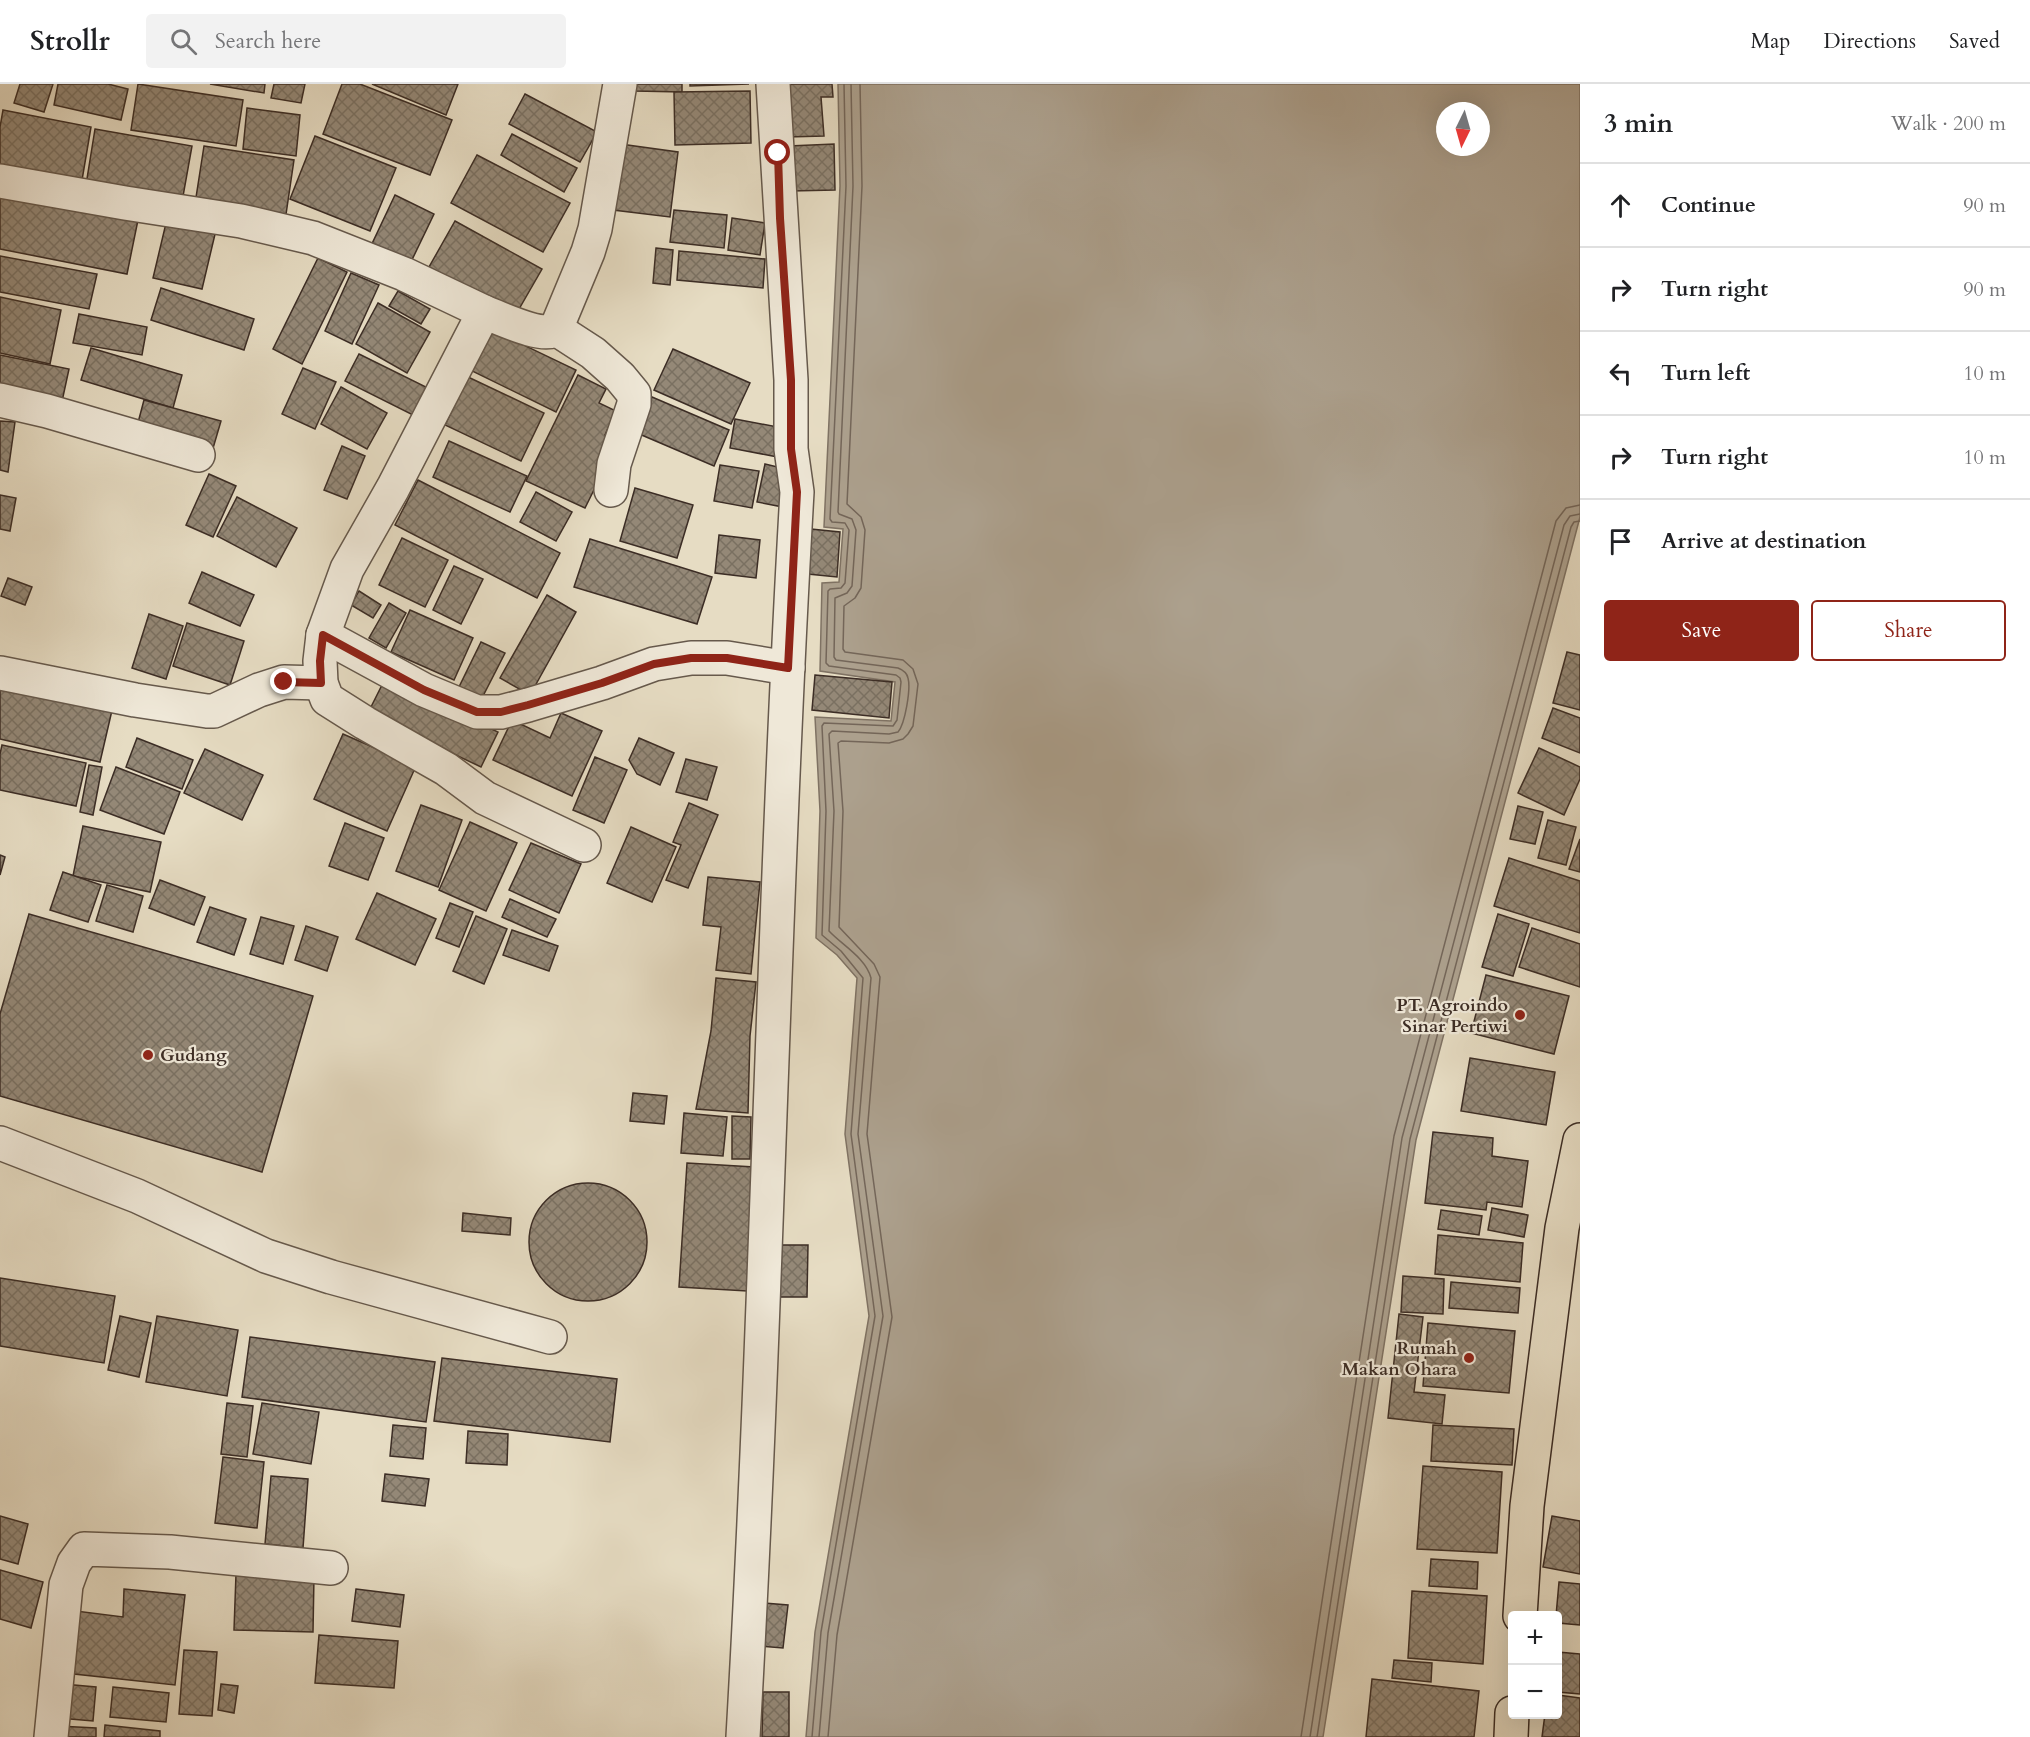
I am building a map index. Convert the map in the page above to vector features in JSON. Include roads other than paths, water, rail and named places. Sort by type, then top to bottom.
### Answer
[{"type":"highway","points":[[1520,1611],[1527,1506],[1562,1228],[1580,1140]]},
{"type":"highway","points":[[1511,1737],[1512,1719]]},
{"type":"street","points":[[0,181],[125,203],[230,218],[314,238],[404,274],[484,312],[539,333],[551,333],[556,329],[588,252],[595,229],[620,84]]},
{"type":"street","points":[[743,1737],[754,1542],[777,875],[797,492],[791,449],[791,380],[773,84]]},
{"type":"street","points":[[484,312],[393,488],[347,569],[323,635],[320,661],[321,683],[327,699],[446,769],[484,798],[584,845]]},
{"type":"street","points":[[556,329],[593,353],[620,377],[634,394],[634,404],[614,464],[611,490]]},
{"type":"street","points":[[0,400],[47,411],[198,455]]},
{"type":"street","points":[[323,635],[424,690],[477,712],[501,712],[602,683],[654,664],[691,658],[727,658],[788,668]]},
{"type":"street","points":[[0,673],[207,711],[214,711],[259,690],[284,682],[321,683]]},
{"type":"street","points":[[0,1143],[137,1196],[266,1256],[331,1277],[550,1337]]},
{"type":"street","points":[[51,1737],[66,1584],[74,1563],[84,1549],[170,1552],[331,1568]]},
{"type":"water","points":[[838,84],[1580,84],[1580,517],[1416,1140],[1323,1737],[806,1737],[815,1632],[869,1316],[845,1134],[857,978],[837,955],[816,938],[820,811],[815,717],[891,721],[895,682],[820,671],[822,583],[839,582],[843,529],[824,527],[840,186]]},
{"type":"place","name":"PT. Agroindo Sinar Pertiwi","points":[[1520,1015]]},
{"type":"place","name":"Gudang","points":[[148,1055]]},
{"type":"place","name":"Rumah Makan Ohara","points":[[1469,1358]]}]
